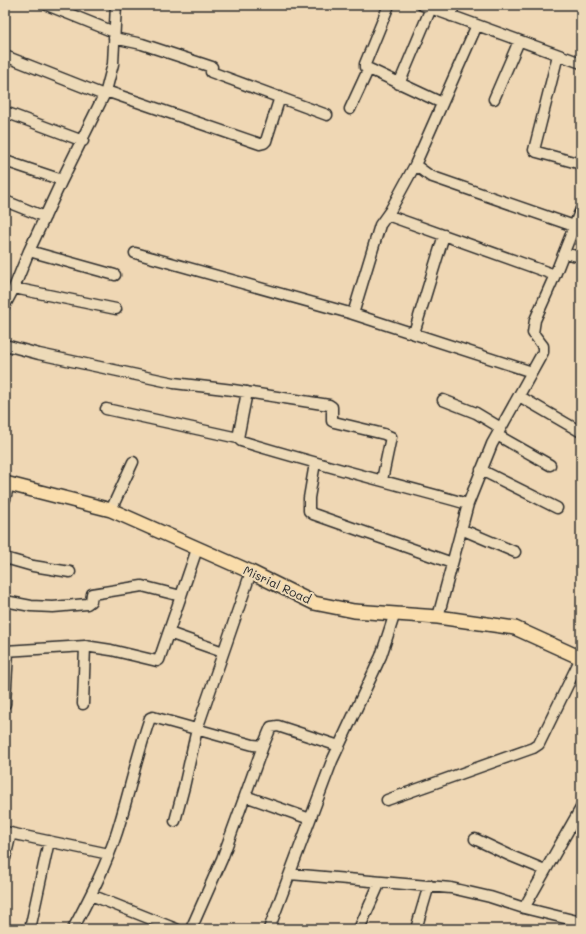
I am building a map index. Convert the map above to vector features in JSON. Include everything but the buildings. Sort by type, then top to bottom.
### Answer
[{"type":"main road","name":"Misrial Road","points":[[7,483],[111,510],[251,572],[314,603],[354,611],[438,618],[515,628],[581,658]]},
{"type":"street","points":[[46,5],[114,35],[142,44],[327,115]]},
{"type":"street","points":[[5,305],[62,180],[105,93],[113,64],[116,5]]},
{"type":"street","points":[[389,5],[365,67],[368,70],[442,103]]},
{"type":"street","points":[[451,16],[454,5]]},
{"type":"street","points":[[398,84],[426,7],[581,63]]},
{"type":"street","points":[[353,314],[380,226],[390,211],[415,165],[477,25]]},
{"type":"street","points":[[494,99],[519,41]]},
{"type":"street","points":[[558,55],[534,150],[581,164]]},
{"type":"street","points":[[5,56],[105,93],[260,144],[264,143],[266,140],[280,97]]},
{"type":"street","points":[[350,110],[368,70]]},
{"type":"street","points":[[5,112],[82,141]]},
{"type":"street","points":[[5,161],[62,180]]},
{"type":"street","points":[[415,165],[430,176],[578,218],[535,320],[533,333],[543,346],[543,349],[520,396],[499,432],[481,470],[468,504],[438,618]]},
{"type":"street","points":[[5,201],[45,217]]},
{"type":"street","points":[[387,214],[555,275]]},
{"type":"street","points":[[414,334],[444,235]]},
{"type":"street","points":[[29,251],[115,275]]},
{"type":"street","points":[[134,253],[353,314],[532,372]]},
{"type":"street","points":[[564,253],[581,258]]},
{"type":"street","points":[[14,288],[116,309]]},
{"type":"street","points":[[5,345],[174,383],[247,392],[329,405],[332,407],[332,420],[334,422],[389,436],[391,438],[382,480]]},
{"type":"street","points":[[238,438],[247,392]]},
{"type":"street","points":[[520,396],[581,432]]},
{"type":"street","points":[[443,400],[476,413],[499,432],[550,465]]},
{"type":"street","points":[[106,409],[238,438],[241,441],[315,463],[468,504]]},
{"type":"street","points":[[111,510],[133,462]]},
{"type":"street","points":[[315,463],[309,498],[309,511],[313,514],[452,563]]},
{"type":"street","points":[[481,470],[557,508]]},
{"type":"street","points":[[5,499],[7,483]]},
{"type":"street","points":[[461,529],[515,552]]},
{"type":"street","points":[[5,704],[7,652],[86,646],[111,650],[157,661],[161,658],[197,549]]},
{"type":"street","points":[[5,558],[33,566],[70,572]]},
{"type":"street","points":[[175,821],[184,787],[196,729],[251,572]]},
{"type":"street","points":[[5,601],[31,606],[87,604],[91,601],[92,594],[142,586],[181,596]]},
{"type":"street","points":[[269,929],[339,746],[381,656],[394,614]]},
{"type":"street","points":[[169,633],[223,652]]},
{"type":"street","points":[[83,704],[86,646]]},
{"type":"street","points":[[387,800],[539,744],[581,658]]},
{"type":"street","points":[[73,929],[91,895],[109,854],[117,832],[150,718],[153,717],[253,745],[263,746]]},
{"type":"street","points":[[191,929],[222,859],[271,727],[278,726],[339,746]]},
{"type":"street","points":[[245,796],[310,819]]},
{"type":"street","points":[[524,908],[581,808]]},
{"type":"street","points":[[5,858],[8,832],[109,854]]},
{"type":"street","points":[[475,839],[510,856],[545,870]]},
{"type":"street","points":[[30,929],[49,841]]},
{"type":"street","points":[[290,874],[429,885],[466,891],[524,908],[581,922]]},
{"type":"street","points":[[359,929],[380,882]]},
{"type":"street","points":[[416,929],[429,885]]},
{"type":"street","points":[[91,895],[176,929]]}]
